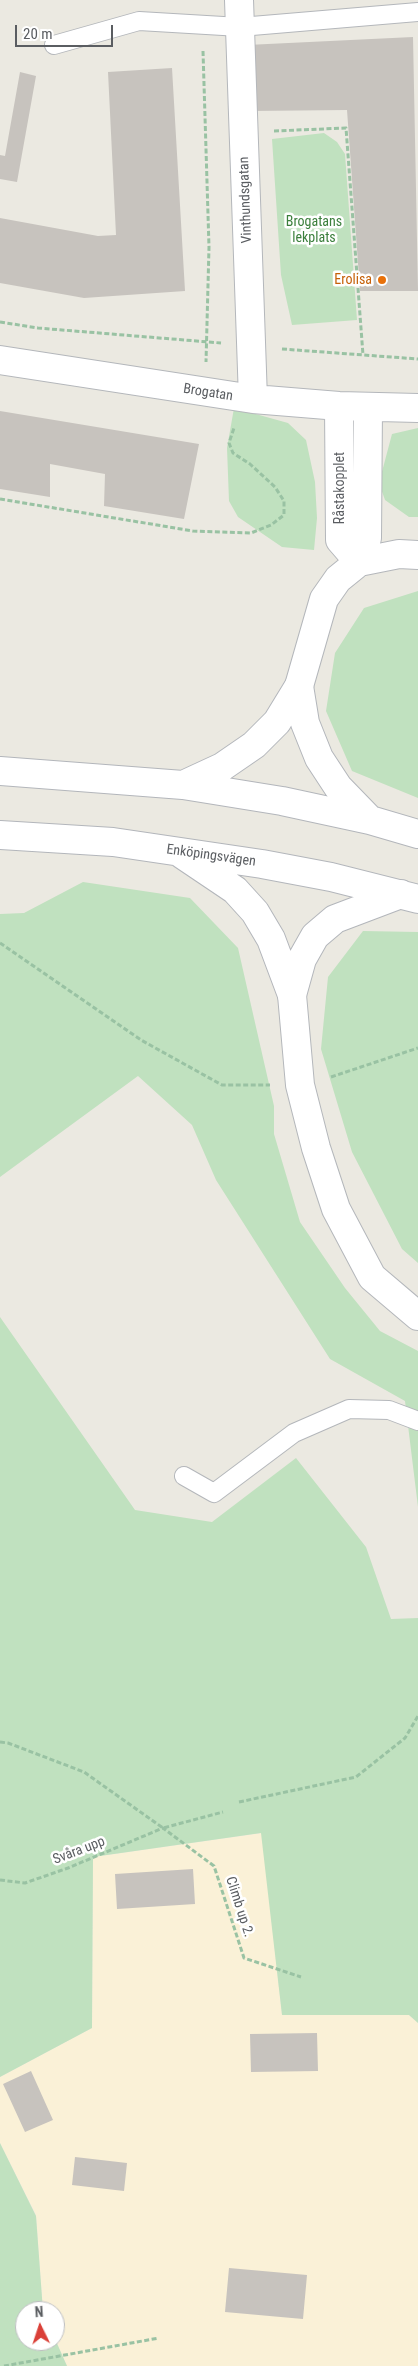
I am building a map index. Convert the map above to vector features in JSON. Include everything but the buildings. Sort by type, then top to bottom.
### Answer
[{"type":"street","name":"Vinthundsgatan","points":[[239,0],[253,399]]},
{"type":"street","name":"Brogatan","points":[[0,360],[253,399],[339,406],[418,408]]},
{"type":"street","name":"Råstakopplet","points":[[339,406],[340,540],[359,562]]},
{"type":"street","name":"Råstakopplet","points":[[359,562],[366,538],[368,407]]},
{"type":"street","points":[[183,785],[222,767],[254,745],[276,722],[299,686],[324,599],[338,579],[359,562],[399,554],[418,555]]},
{"type":"street","points":[[299,686],[305,723],[319,758],[338,786],[370,820]]},
{"type":"street","points":[[0,771],[183,785],[282,802],[370,820],[418,834]]},
{"type":"street","name":"Enköpingsvägen","points":[[0,834],[113,842],[178,851],[262,864],[409,897]]},
{"type":"street","points":[[178,851],[235,890],[255,912],[271,939],[292,995],[300,1085],[316,1148],[336,1209],[372,1277],[418,1316]]},
{"type":"street","points":[[292,995],[302,959],[315,936],[335,919],[409,897]]},
{"type":"lane","points":[[54,45],[139,21],[240,27],[418,12]]},
{"type":"lane","points":[[184,1476],[214,1493],[294,1433],[349,1410],[390,1410],[418,1421]]},
{"type":"path","points":[[202,25],[209,247],[205,392]]},
{"type":"path","points":[[243,132],[346,128],[363,356]]},
{"type":"path","points":[[0,322],[38,328],[418,359]]},
{"type":"path","points":[[0,498],[193,531],[251,533],[272,525],[284,515],[284,501],[275,487],[250,464],[233,453],[229,443],[237,419],[253,399]]},
{"type":"path","points":[[0,943],[141,1040],[222,1086],[300,1085],[418,1048]]},
{"type":"path","points":[[239,1802],[356,1777],[405,1738],[418,1716]]},
{"type":"path","points":[[0,1742],[8,1743],[84,1772],[163,1828]]},
{"type":"path","name":"Svåra upp","points":[[0,1880],[25,1883],[77,1865],[163,1828],[223,1812]]},
{"type":"path","name":"Climb up 2.","points":[[163,1828],[214,1866],[244,1958],[301,1977]]},
{"type":"path","points":[[4,2366],[159,2338]]},
{"type":"shaded area","points":[[262,1833],[282,2015],[409,2015],[418,2023],[418,2366],[67,2366],[60,2351],[65,2351],[65,2301],[42,2301],[36,2215],[0,2143],[0,2077],[92,2028],[93,1857]]},
{"type":"green space","name":"Brogatans lekplats","points":[[324,133],[337,142],[345,154],[357,320],[292,325],[281,275],[272,139]]},
{"type":"green space","points":[[234,408],[288,423],[306,440],[315,482],[317,518],[314,550],[282,547],[238,517],[229,501],[227,448]]},
{"type":"green space","points":[[418,428],[418,517],[409,517],[385,500],[379,483],[392,434]]},
{"type":"green space","points":[[418,591],[418,798],[352,771],[326,711],[335,653],[364,608]]},
{"type":"green space","points":[[83,882],[190,898],[238,948],[274,1106],[274,1134],[300,1222],[345,1288],[380,1331],[418,1351],[418,1507],[405,1401],[330,1359],[216,1180],[192,1125],[138,1076],[0,1177],[0,914],[24,913]]},
{"type":"green space","points":[[363,931],[418,932],[418,1263],[402,1249],[352,1152],[321,1049],[328,977]]},
{"type":"green space","points":[[0,1317],[135,1510],[212,1522],[296,1458],[366,1547],[391,1619],[418,1618],[418,2023],[409,2015],[282,2015],[261,1833],[93,1857],[92,2028],[0,2077]]},
{"type":"green space","points":[[0,2143],[36,2216],[42,2301],[15,2301],[15,2351],[60,2351],[67,2366],[0,2366]]},
{"type":"place","name":"Erolisa","points":[[382,280]]}]
